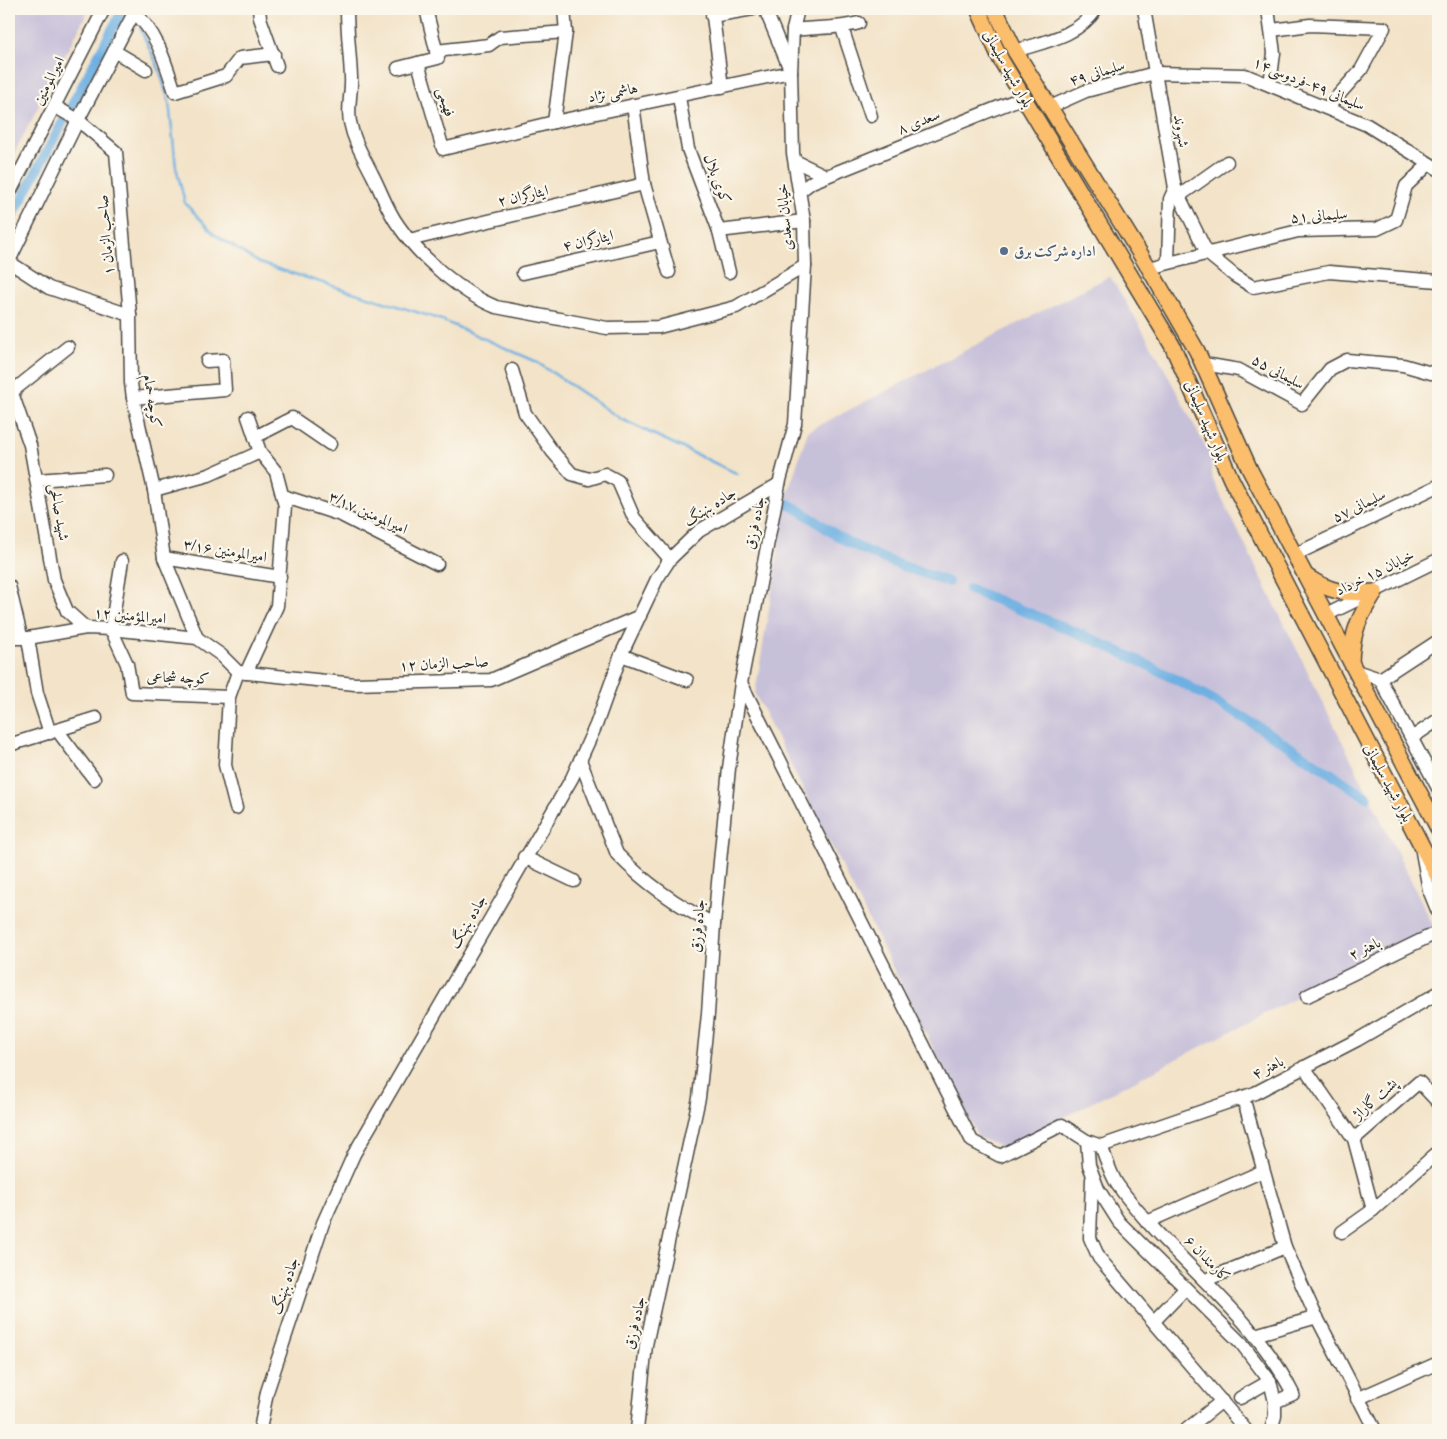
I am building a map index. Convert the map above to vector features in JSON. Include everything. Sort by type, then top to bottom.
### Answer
[{"type":"main road","name":"بلوار شهید سلیمانی","points":[[978,9],[990,38],[1024,97],[1172,345],[1231,479],[1438,877]]},
{"type":"main road","name":"بلوار شهید سلیمانی","points":[[995,9],[1015,51],[1149,268],[1204,364],[1250,470],[1438,828]]},
{"type":"main road","points":[[1064,164],[1080,155]]},
{"type":"main road","points":[[1305,575],[1333,591],[1352,594],[1375,592]]},
{"type":"main road","points":[[1353,667],[1354,632],[1360,615],[1375,592]]},
{"type":"main road","points":[[1306,625],[1326,615]]},
{"type":"street","name":"امیرالمومنین","points":[[9,194],[104,9]]},
{"type":"street","points":[[130,316],[49,288],[9,262],[78,120],[135,10],[151,29],[162,53],[175,92],[226,76],[240,58],[275,60],[260,18],[259,9]]},
{"type":"street","points":[[347,9],[347,36],[351,77],[349,120],[357,150],[371,171],[397,224],[409,240],[429,261],[483,302],[496,307],[607,328],[659,327],[736,306],[805,266]]},
{"type":"street","points":[[426,9],[437,54]]},
{"type":"street","points":[[554,122],[566,32],[564,9]]},
{"type":"street","points":[[722,87],[712,12],[753,9]]},
{"type":"street","points":[[765,9],[791,72]]},
{"type":"street","name":"خیابان سعدی","points":[[795,424],[805,266],[804,221],[795,161],[791,72],[793,30],[798,9]]},
{"type":"street","points":[[1015,51],[1070,32],[1083,25],[1096,9]]},
{"type":"street","name":"شهروند","points":[[1144,9],[1177,192],[1208,253]]},
{"type":"street","points":[[1268,9],[1274,53],[1270,85]]},
{"type":"street","points":[[793,30],[822,26],[842,28],[859,23]]},
{"type":"street","points":[[1272,30],[1310,25],[1384,28],[1361,70],[1327,108]]},
{"type":"street","points":[[842,28],[871,116]]},
{"type":"street","points":[[398,68],[418,63],[437,54],[489,45],[500,38],[566,32]]},
{"type":"street","points":[[114,51],[146,70]]},
{"type":"street","name":"فهیمی","points":[[418,63],[442,149]]},
{"type":"street","name":"هاشمی نژاد","points":[[442,149],[554,122],[791,72]]},
{"type":"street","name":"سلیمانی ۴۹-فردوسی۱۴","points":[[1155,73],[1245,75],[1367,125],[1434,166]]},
{"type":"street","name":"سلیمانی ۴۹","points":[[1050,107],[1086,91],[1155,73]]},
{"type":"street","name":"کوی بلال","points":[[679,97],[688,149],[719,231],[730,272]]},
{"type":"street","name":"سعدی ۸","points":[[800,191],[812,182],[826,176],[1024,97]]},
{"type":"street","points":[[54,106],[78,120]]},
{"type":"street","points":[[633,106],[644,184],[669,272]]},
{"type":"street","name":"صاحب الزمان ۱","points":[[78,120],[116,152],[130,316]]},
{"type":"street","points":[[795,161],[826,176]]},
{"type":"street","points":[[1168,262],[1170,199],[1177,192],[1227,162]]},
{"type":"street","name":"سلیمانی ۵۱","points":[[1149,268],[1298,231],[1377,229],[1396,220],[1406,186],[1434,166]]},
{"type":"street","name":"ایثارگران ۲","points":[[409,240],[644,184]]},
{"type":"street","points":[[719,231],[804,221]]},
{"type":"street","name":"ایثارگران ۴","points":[[523,273],[660,242]]},
{"type":"street","points":[[1208,253],[1235,276],[1254,287],[1329,272],[1438,281]]},
{"type":"street","name":"کوچه حمام","points":[[130,316],[133,398],[154,490]]},
{"type":"street","points":[[10,393],[68,347]]},
{"type":"street","points":[[133,398],[224,390],[223,360],[207,361]]},
{"type":"street","name":"سلیمانی ۵۵","points":[[1204,364],[1239,370],[1302,404],[1330,369],[1347,360],[1403,365],[1431,373],[1438,372]]},
{"type":"street","points":[[512,370],[524,413],[552,451],[572,474],[590,479],[605,474],[618,481],[634,518],[670,559]]},
{"type":"street","name":"شهید صالحی","points":[[10,393],[30,445],[38,480],[54,580],[67,611],[86,628]]},
{"type":"street","points":[[236,808],[225,764],[229,696],[277,606],[285,506],[276,472],[260,452],[248,417]]},
{"type":"street","points":[[255,437],[292,418],[330,444]]},
{"type":"street","name":"جاده فرزق","points":[[637,1430],[646,1346],[699,1098],[729,768],[741,683],[779,484],[795,424]]},
{"type":"street","points":[[197,638],[164,558],[154,490],[209,476],[260,452]]},
{"type":"street","points":[[38,480],[105,475]]},
{"type":"street","name":"جاده بنهنگ","points":[[260,1430],[267,1392],[327,1214],[354,1154],[580,760],[596,725],[621,656],[657,579],[670,559],[699,531],[779,484]]},
{"type":"street","name":"سلیمانی ۵۷","points":[[1294,555],[1438,486]]},
{"type":"street","name":"امیرالمومنین ۳/۱۷","points":[[283,496],[341,515],[437,564]]},
{"type":"street","name":"امیرالمومنین ۳/۱۶","points":[[164,558],[280,577]]},
{"type":"street","name":"خیابان ۱۵ خرداد","points":[[1326,615],[1438,560]]},
{"type":"street","points":[[111,629],[122,561]]},
{"type":"street","points":[[9,586],[19,637],[37,693],[53,731],[94,779]]},
{"type":"street","name":"صاحب الزمان ۱۲","points":[[242,673],[355,684],[491,680],[640,616]]},
{"type":"street","name":"امیرالمؤمنین ۱۲","points":[[19,637],[86,628],[197,638],[242,673]]},
{"type":"street","name":"کوچه شجاعی","points":[[111,629],[127,664],[132,692],[229,696]]},
{"type":"street","points":[[1380,679],[1438,641]]},
{"type":"street","points":[[621,656],[688,680]]},
{"type":"street","points":[[1353,667],[1380,679],[1413,737],[1438,788]]},
{"type":"street","points":[[741,683],[972,1141],[1000,1156],[1062,1125],[1087,1141],[1101,1146]]},
{"type":"street","points":[[9,745],[96,718]]},
{"type":"street","points":[[1413,737],[1438,720]]},
{"type":"street","points":[[580,760],[617,854],[629,866],[695,915],[714,924]]},
{"type":"street","points":[[1420,843],[1429,890],[1438,912]]},
{"type":"street","points":[[524,857],[574,881]]},
{"type":"street","name":"باهنر ۲","points":[[1307,996],[1438,932]]},
{"type":"street","name":"باهنر ۴","points":[[1101,1146],[1243,1097],[1376,1030],[1438,993]]},
{"type":"street","points":[[1304,1067],[1354,1140],[1373,1210]]},
{"type":"street","name":"پشت گاراژ","points":[[1354,1140],[1419,1082],[1438,1102]]},
{"type":"street","points":[[1243,1097],[1286,1247],[1317,1317],[1357,1399],[1375,1430]]},
{"type":"street","points":[[1087,1141],[1089,1166],[1092,1174],[1098,1189],[1119,1222],[1241,1343],[1270,1381],[1275,1402],[1271,1430]]},
{"type":"street","name":"کارمندان ۶","points":[[1101,1146],[1116,1182],[1147,1222],[1206,1280],[1256,1335],[1282,1372],[1293,1394],[1275,1402]]},
{"type":"street","points":[[1342,1232],[1373,1210],[1438,1152]]},
{"type":"street","points":[[1147,1222],[1263,1171]]},
{"type":"street","points":[[1092,1174],[1090,1238],[1099,1258],[1246,1430]]},
{"type":"street","points":[[1206,1280],[1286,1247]]},
{"type":"street","points":[[1154,1321],[1185,1288]]},
{"type":"street","points":[[1256,1335],[1317,1317]]},
{"type":"street","points":[[1357,1399],[1437,1367]]},
{"type":"street","points":[[1240,1398],[1270,1381]]},
{"type":"street","points":[[1186,1430],[1222,1402]]},
{"type":"shaded area","points":[[9,9],[89,9],[9,163]]},
{"type":"shaded area","points":[[1110,276],[1156,353],[1210,455],[1213,480],[1434,927],[1004,1148],[978,1137],[755,694],[788,492],[808,431]]},
{"type":"waterway","points":[[9,223],[123,9]]},
{"type":"waterway","points":[[140,28],[159,69],[169,102],[176,167],[185,203],[214,234],[259,263],[439,319],[535,361],[621,419],[738,474]]},
{"type":"waterway","points":[[786,503],[854,545],[893,562],[948,582]]},
{"type":"waterway","points":[[969,589],[1085,636],[1170,676],[1241,716],[1367,797]]},
{"type":"place","name":"اداره شرکت برق","points":[[1004,251]]}]
